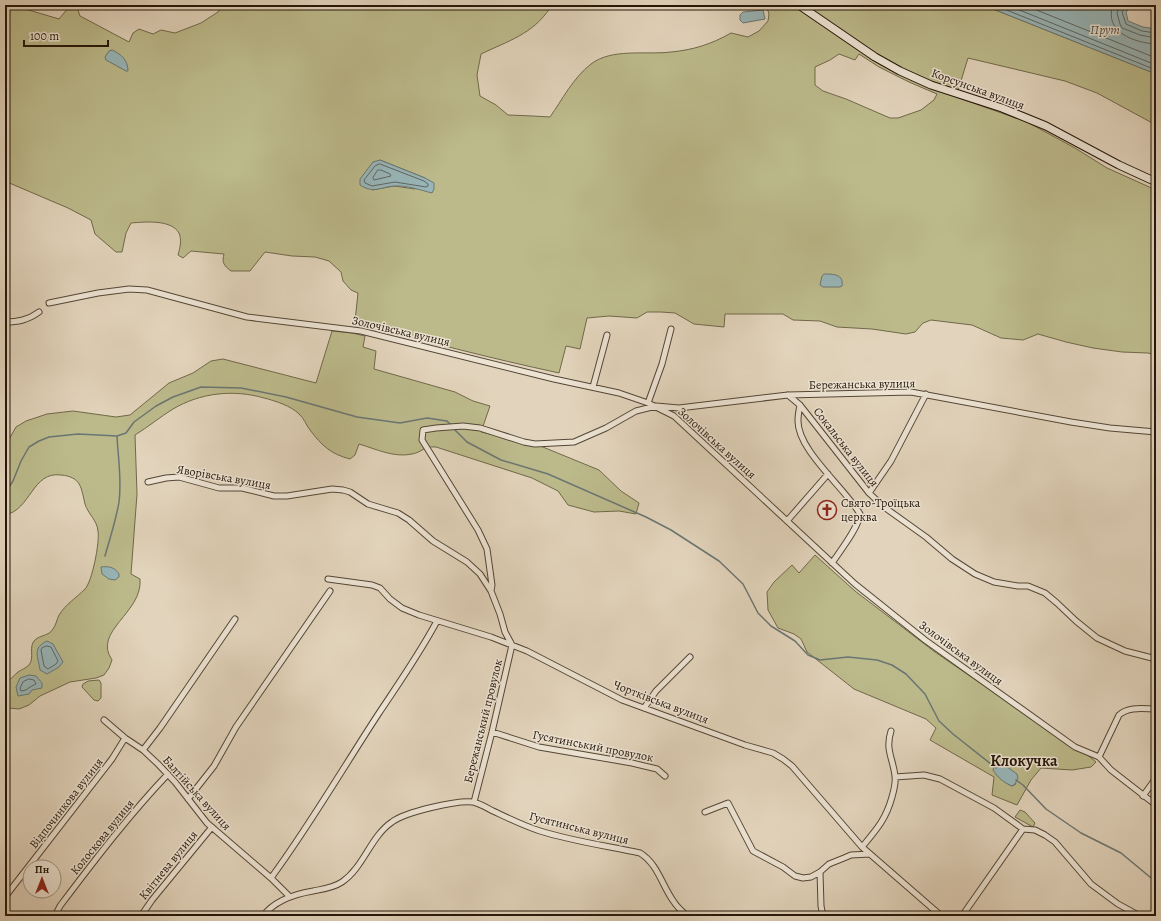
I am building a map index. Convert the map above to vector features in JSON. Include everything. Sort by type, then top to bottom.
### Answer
[{"type":"main road","name":"Корсунська вулиця","points":[[799,5],[900,71],[931,85],[1002,108],[1046,126],[1156,182]]},
{"type":"street","name":"Золочівська вулиця","points":[[50,303],[98,293],[129,289],[147,290],[247,317],[361,331],[554,379],[619,393],[656,406],[674,416],[855,584],[925,640],[1075,747],[1099,757],[1111,770],[1156,805]]},
{"type":"street","points":[[5,322],[20,322],[32,317],[38,312]]},
{"type":"street","points":[[648,403],[662,364],[671,329]]},
{"type":"street","points":[[593,387],[607,335]]},
{"type":"street","name":"Бережанська вулиця","points":[[491,591],[492,585],[487,549],[478,530],[422,440],[423,430],[456,426],[480,428],[535,444],[574,442],[606,428],[636,411],[656,406],[679,408],[788,395],[911,392],[1071,422],[1110,428],[1156,432]]},
{"type":"street","points":[[869,493],[891,461],[926,394]]},
{"type":"street","name":"Сокальська вулиця","points":[[788,395],[800,405],[869,493],[884,507],[926,536],[952,559],[975,574],[994,582],[1028,586],[1045,592],[1097,638],[1125,651],[1156,659]]},
{"type":"street","points":[[800,405],[798,421],[802,437],[828,474],[858,511],[860,516],[832,563]]},
{"type":"street","points":[[787,521],[828,474]]},
{"type":"street","name":"Яворівська вулиця","points":[[148,482],[179,477],[219,488],[242,488],[274,496],[287,496],[332,490],[350,492],[368,504],[398,513],[409,520],[433,541],[467,562],[480,574],[491,591],[505,632],[512,645]]},
{"type":"street","name":"Чортківська вулиця","points":[[328,579],[372,585],[380,588],[390,599],[402,608],[527,650],[622,700],[745,745],[773,753],[783,758],[792,766],[862,847],[943,916]]},
{"type":"street","points":[[188,799],[214,766],[236,727],[330,591]]},
{"type":"street","points":[[143,750],[160,728],[235,619]]},
{"type":"street","points":[[271,878],[343,771],[399,684],[437,621]]},
{"type":"street","name":"Бережанський провулок","points":[[474,802],[512,645]]},
{"type":"street","points":[[644,708],[656,691],[690,657]]},
{"type":"street","points":[[1099,757],[1119,716],[1123,711],[1138,708],[1156,709]]},
{"type":"street","name":"Балтійська вулиця","points":[[104,720],[125,738],[143,750],[168,774],[197,812],[212,827],[271,878],[290,897]]},
{"type":"street","points":[[862,847],[880,826],[888,811],[894,788],[895,777],[888,746],[891,731]]},
{"type":"street","name":"Гусятинський провулок","points":[[492,732],[539,747],[657,769],[665,776]]},
{"type":"street","name":"Відпочинкова вулиця","points":[[5,897],[112,759],[125,738]]},
{"type":"street","name":"Колоскова вулиця","points":[[55,916],[60,906],[115,835],[148,795],[168,774]]},
{"type":"street","points":[[895,777],[924,775],[940,779],[994,808],[1023,829],[1035,830],[1045,835],[1055,842],[1091,884],[1118,904],[1140,916]]},
{"type":"street","points":[[1143,796],[1156,778]]},
{"type":"street","points":[[263,916],[276,904],[290,897],[300,893],[329,888],[345,880],[358,866],[373,843],[392,821],[417,811],[433,807],[474,802]]},
{"type":"street","name":"Гусятинська вулиця","points":[[474,802],[540,831],[640,852],[647,857],[657,871],[673,902],[686,916]]},
{"type":"street","points":[[706,812],[728,803],[753,851],[783,867],[795,876],[803,878],[811,877],[820,872],[829,864],[851,855],[870,854]]},
{"type":"street","name":"Квітнева вулиця","points":[[141,916],[152,900],[212,827]]},
{"type":"street","points":[[962,916],[1023,829]]},
{"type":"street","points":[[820,872],[821,906],[824,916]]},
{"type":"shaded area","points":[[5,5],[12,5],[59,19],[69,7],[77,7],[80,16],[129,42],[133,33],[139,29],[153,34],[161,30],[175,33],[201,23],[218,12],[223,5],[550,5],[550,8],[543,17],[528,31],[481,54],[477,75],[480,96],[496,105],[508,115],[550,117],[568,89],[591,64],[599,59],[619,54],[661,53],[687,50],[702,46],[731,33],[748,37],[759,31],[768,21],[769,14],[767,8],[759,5],[983,5],[1156,74],[1156,125],[1097,93],[1065,81],[968,58],[956,97],[1027,122],[1075,148],[1107,168],[1156,190],[1156,355],[1093,348],[1038,334],[1023,340],[1001,338],[972,325],[931,320],[923,323],[915,332],[906,334],[872,329],[837,327],[820,321],[793,320],[783,314],[725,314],[724,327],[694,324],[675,313],[647,312],[637,318],[609,316],[587,318],[580,349],[566,346],[559,373],[456,349],[355,321],[358,293],[351,290],[343,281],[341,272],[329,261],[315,257],[292,256],[265,252],[250,271],[231,271],[224,263],[224,254],[191,251],[183,258],[178,255],[180,247],[179,233],[170,225],[157,222],[131,223],[126,233],[122,252],[116,252],[95,234],[91,220],[68,208],[7,182],[5,185]],"holes":[[[839,54],[855,60],[859,54],[879,67],[937,94],[934,100],[921,110],[898,118],[890,118],[823,91],[815,85],[815,67]],[[380,160],[425,178],[415,189],[394,186],[372,190]]]},
{"type":"shaded area","points":[[332,331],[365,336],[363,347],[376,351],[374,369],[455,392],[473,401],[490,406],[481,432],[538,445],[599,470],[621,491],[639,503],[636,514],[619,511],[594,512],[568,505],[558,491],[532,478],[436,447],[428,447],[412,454],[399,455],[359,444],[355,455],[350,459],[337,455],[327,449],[310,430],[302,417],[296,411],[283,404],[252,395],[229,393],[194,399],[173,409],[135,435],[137,494],[131,574],[140,579],[139,591],[134,602],[108,640],[108,650],[112,660],[109,668],[104,675],[96,678],[70,682],[40,696],[29,705],[19,709],[9,708],[5,705],[5,684],[18,672],[29,665],[31,662],[32,645],[35,640],[51,631],[62,611],[88,585],[95,562],[98,544],[97,527],[86,508],[81,488],[73,478],[68,476],[51,475],[44,479],[37,485],[21,506],[14,512],[5,515],[5,451],[8,441],[16,427],[26,421],[47,414],[73,411],[116,417],[130,415],[169,383],[193,373],[211,361],[223,359],[316,383]]},
{"type":"shaded area","points":[[815,555],[855,591],[935,652],[996,694],[1013,702],[1078,747],[1096,762],[1091,767],[1072,770],[1041,768],[1031,780],[1017,805],[992,795],[994,777],[930,740],[936,728],[926,719],[854,689],[807,652],[801,639],[794,634],[778,628],[768,610],[767,592],[774,582],[792,565],[799,573]],"holes":[[[997,765],[1006,766],[1016,784],[1012,786],[1008,784]]]},
{"type":"shaded area","points":[[99,680],[101,683],[101,698],[98,701],[94,700],[82,687],[83,684],[88,681]]},
{"type":"shaded area","points":[[1020,810],[1025,812],[1035,823],[1033,827],[1015,817]]},
{"type":"water","name":"Прут","points":[[983,5],[1137,5],[1131,7],[1126,12],[1128,21],[1143,27],[1156,29],[1156,74]]},
{"type":"water","points":[[763,10],[765,19],[743,23],[740,20],[740,15],[743,12]]},
{"type":"water","points":[[112,50],[123,58],[127,64],[128,71],[106,60],[105,57],[109,51]]},
{"type":"water","points":[[380,160],[434,183],[432,193],[403,186],[373,190],[360,185],[360,179],[373,162]]},
{"type":"water","points":[[824,274],[840,277],[842,286],[823,287],[820,285]]},
{"type":"water","points":[[101,567],[113,568],[119,574],[119,577],[115,580],[109,579],[102,574]]},
{"type":"water","points":[[47,641],[53,644],[63,662],[59,667],[47,674],[40,670],[37,653],[39,647]]},
{"type":"water","points":[[29,675],[36,676],[42,683],[42,688],[32,690],[29,694],[18,696],[16,687],[20,678]]},
{"type":"water","points":[[998,764],[1006,766],[1017,774],[1018,778],[1015,784],[1012,786],[1009,785],[997,775],[993,770]]},
{"type":"waterway","points":[[5,493],[13,481],[21,461],[29,447],[39,441],[49,437],[78,434],[117,436],[126,433],[134,422],[156,406],[173,397],[201,387],[241,388],[286,397],[357,417],[400,423],[427,418],[447,421],[451,425]]},
{"type":"waterway","points":[[453,428],[467,442],[501,460],[548,474],[646,517],[671,530],[719,561],[743,584],[758,613],[771,626],[795,641],[808,655],[820,660],[848,657],[877,660],[892,665],[906,674],[925,694],[939,721],[996,768]]},
{"type":"waterway","points":[[105,556],[115,522],[120,494],[117,436]]},
{"type":"waterway","points":[[1016,780],[1023,785],[1046,809],[1081,833],[1121,853],[1156,882]]},
{"type":"place","name":"Свято-Троїцька церква","points":[[827,510]]},
{"type":"district","name":"Клокучка","points":[[1024,761]]}]
